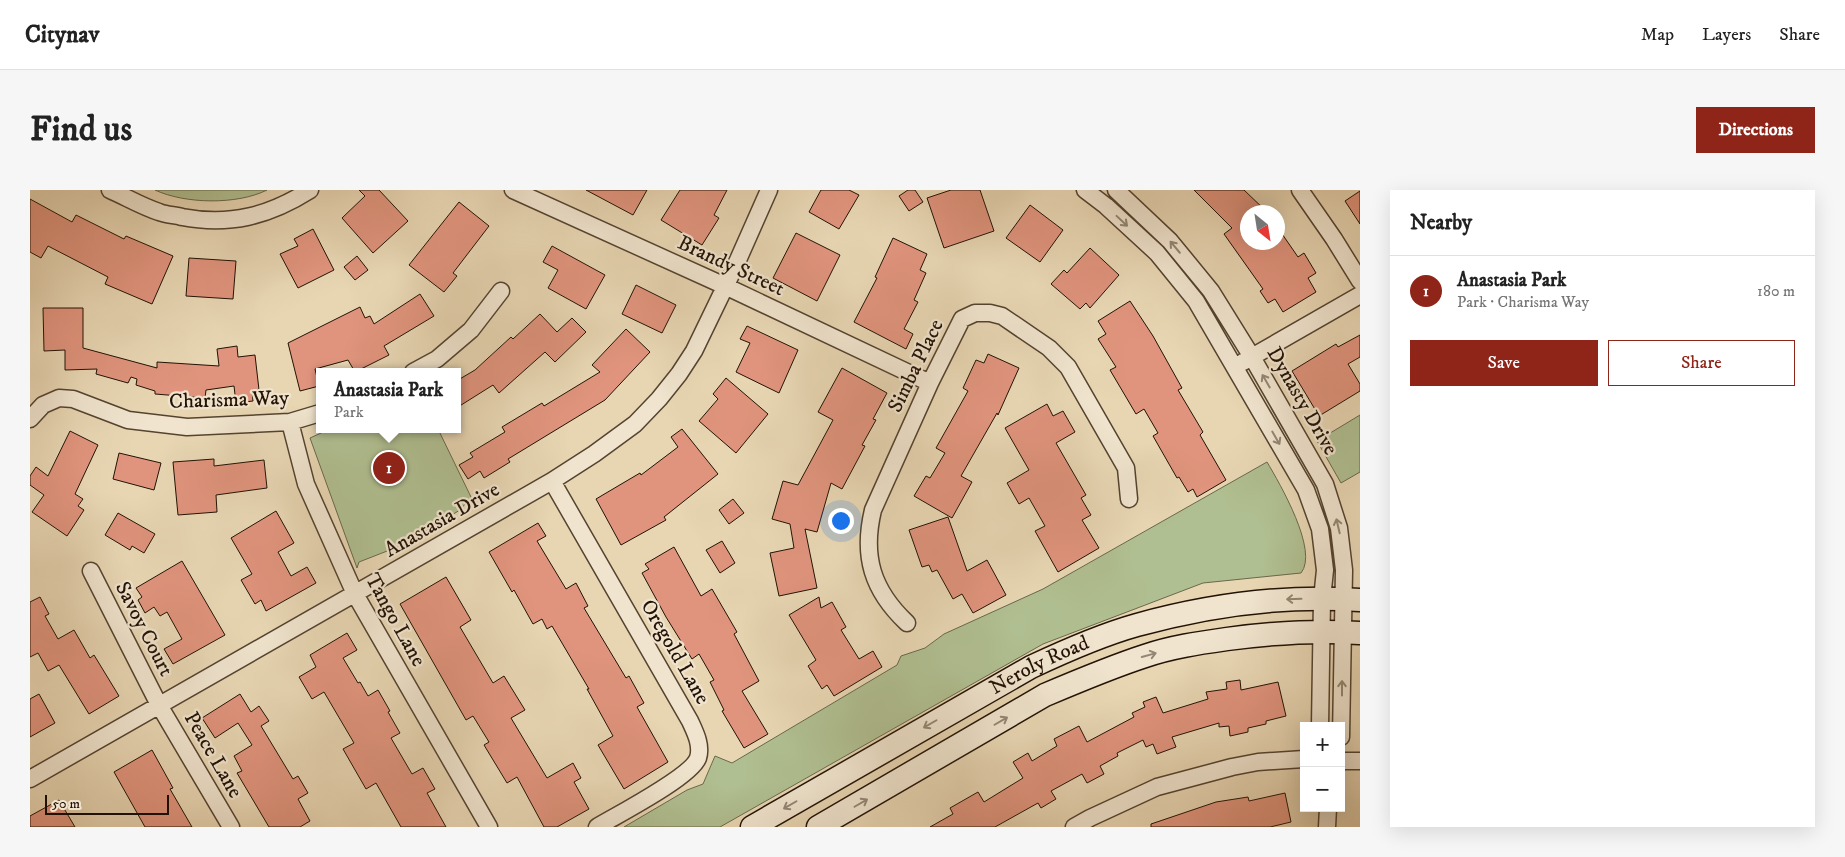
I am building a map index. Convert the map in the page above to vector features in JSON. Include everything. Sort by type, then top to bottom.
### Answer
[{"type":"street","points":[[110,190],[160,213],[210,221],[231,220],[259,215],[283,205],[310,190]]},
{"type":"street","name":"Brandy Street","points":[[514,190],[725,286],[930,383]]},
{"type":"street","name":"Anastasia Drive","points":[[30,780],[552,481],[594,454],[635,424],[659,398],[694,351],[769,190]]},
{"type":"street","name":"Dynasty Drive","points":[[1085,190],[1106,206],[1157,253],[1196,300],[1306,490],[1320,529],[1325,570],[1342,599]]},
{"type":"street","name":"Dynasty Drive","points":[[1116,190],[1170,241],[1211,291],[1252,357],[1325,484],[1340,528],[1344,570],[1341,632],[1341,722]]},
{"type":"street","points":[[1300,190],[1360,281]]},
{"type":"street","points":[[421,368],[438,359],[471,330],[501,291]]},
{"type":"street","points":[[1234,367],[1360,294]]},
{"type":"street","name":"Simba Place","points":[[907,623],[894,611],[876,582],[870,566],[868,550],[869,528],[873,510],[930,383],[962,319],[975,313],[990,313],[1002,316],[1049,348],[1068,367],[1126,468],[1129,499]]},
{"type":"street","name":"Charisma Way","points":[[30,419],[43,405],[60,398],[73,399],[128,420],[187,427],[290,422],[316,414]]},
{"type":"street","name":"Tango Lane","points":[[290,422],[306,484],[355,594],[489,827]]},
{"type":"street","name":"Oregold Lane","points":[[552,481],[697,736],[699,747],[698,758],[692,768],[597,827]]},
{"type":"street","name":"Savoy Court","points":[[91,571],[159,705]]},
{"type":"street","name":"Neroly Road","points":[[752,827],[1031,666],[1072,648],[1136,625],[1199,610],[1280,600],[1342,599]]},
{"type":"street","name":"Dynasty Drive","points":[[1321,722],[1341,632]]},
{"type":"street","name":"Neroly Road","points":[[818,827],[1045,695],[1083,678],[1146,655],[1200,643],[1253,636],[1341,632]]},
{"type":"street","name":"Peace Lane","points":[[159,705],[231,827]]},
{"type":"street","points":[[1074,827],[1157,787],[1232,767],[1258,762],[1300,759]]},
{"type":"street","points":[[1345,761],[1360,761]]},
{"type":"street","points":[[1327,827],[1328,812]]},
{"type":"green space","points":[[155,190],[267,190],[241,198],[211,201],[181,198]]},
{"type":"green space","points":[[1360,415],[1360,472],[1341,483],[1317,441]]},
{"type":"green space","points":[[321,433],[440,433],[471,497],[460,510],[400,546],[359,562],[357,568],[310,438]]},
{"type":"green space","points":[[1267,462],[1288,501],[1302,534],[1305,563],[1301,573],[1203,583],[1043,644],[720,827],[624,827],[687,790],[703,784],[715,756],[732,763],[897,665],[901,656],[925,648],[944,634],[1043,589]]},
{"type":"building","points":[[359,190],[379,190],[408,221],[373,253],[342,218],[365,196]]},
{"type":"building","points":[[586,190],[647,190],[633,215]]},
{"type":"building","points":[[680,190],[727,190],[714,215],[719,218],[702,245],[661,220]]},
{"type":"building","points":[[821,190],[849,190],[859,195],[839,229],[809,212]]},
{"type":"building","points":[[908,190],[915,190],[923,202],[909,211],[899,196]]},
{"type":"building","points":[[951,190],[980,190],[994,231],[944,248],[927,198]]},
{"type":"building","points":[[1194,190],[1244,190],[1260,205],[1240,205],[1240,250],[1285,250],[1285,238],[1298,257],[1304,253],[1316,273],[1308,278],[1316,292],[1283,312],[1275,299],[1268,303],[1260,291],[1263,289],[1224,234],[1232,228]]},
{"type":"building","points":[[1360,191],[1360,224],[1345,201]]},
{"type":"building","points":[[30,199],[72,222],[76,215],[124,239],[126,236],[173,256],[152,304],[105,284],[108,277],[48,246],[41,258],[30,252]]},
{"type":"building","points":[[459,202],[489,226],[453,273],[457,276],[444,292],[409,265]]},
{"type":"building","points":[[1030,205],[1063,230],[1040,262],[1006,238]]},
{"type":"building","points":[[313,229],[334,270],[298,288],[280,254],[298,246],[294,239]]},
{"type":"building","points":[[796,233],[840,255],[817,301],[773,278]]},
{"type":"building","points":[[893,238],[927,254],[920,270],[926,273],[914,300],[918,302],[904,329],[913,334],[906,349],[854,322],[877,278],[875,277]]},
{"type":"building","points":[[552,246],[605,275],[586,309],[548,288],[558,270],[543,262]]},
{"type":"building","points":[[1090,248],[1119,275],[1090,308],[1086,303],[1080,309],[1051,284],[1064,270],[1067,273]]},
{"type":"building","points":[[357,256],[368,270],[355,280],[344,267]]},
{"type":"building","points":[[189,258],[236,261],[233,299],[186,296]]},
{"type":"building","points":[[636,285],[676,305],[662,333],[622,314]]},
{"type":"building","points":[[420,294],[434,316],[384,346],[389,355],[363,368],[353,368],[348,360],[316,368],[316,387],[300,391],[288,343],[360,307],[365,318],[370,316],[374,324]]},
{"type":"building","points":[[1130,301],[1153,336],[1182,388],[1178,390],[1203,432],[1200,435],[1226,480],[1197,497],[1193,489],[1188,492],[1179,477],[1177,478],[1153,436],[1158,433],[1144,409],[1136,414],[1110,370],[1116,367],[1098,339],[1106,334],[1098,321]]},
{"type":"building","points":[[43,308],[83,308],[83,348],[157,368],[157,362],[219,366],[217,349],[237,346],[238,357],[255,355],[259,390],[252,391],[253,401],[236,403],[234,386],[206,390],[205,398],[155,394],[155,391],[136,385],[137,379],[131,377],[128,383],[96,374],[97,369],[65,370],[65,350],[44,351]]},
{"type":"building","points":[[540,314],[557,332],[572,318],[586,332],[555,362],[545,352],[499,393],[493,385],[461,405],[461,378],[475,370],[511,337],[513,339]]},
{"type":"building","points":[[747,326],[798,350],[779,393],[736,372],[750,343],[740,339]]},
{"type":"building","points":[[626,329],[650,352],[605,400],[508,459],[510,462],[484,478],[480,471],[468,479],[459,465],[473,457],[470,453],[505,432],[502,427],[542,403],[544,406],[600,372],[592,365]]},
{"type":"building","points":[[1360,335],[1360,357],[1348,364],[1360,384],[1360,391],[1319,416],[1292,371],[1336,344],[1338,347]]},
{"type":"building","points":[[988,354],[1019,368],[998,415],[997,413],[961,476],[972,482],[952,518],[914,496],[926,476],[930,478],[945,453],[936,448],[968,391],[963,388],[976,360],[984,363]]},
{"type":"building","points":[[842,368],[887,393],[873,419],[876,420],[862,445],[865,446],[842,489],[831,483],[817,532],[805,529],[817,588],[779,596],[770,553],[794,548],[790,524],[772,519],[783,481],[798,485],[833,420],[818,412]]},
{"type":"building","points":[[726,378],[768,414],[736,453],[699,421],[718,399],[713,394]]},
{"type":"building","points":[[1047,404],[1053,416],[1063,411],[1075,432],[1056,443],[1086,495],[1081,498],[1091,515],[1082,520],[1099,548],[1058,572],[1035,531],[1045,526],[1029,498],[1019,504],[1007,483],[1029,470],[1005,428]]},
{"type":"building","points":[[682,429],[718,474],[664,517],[666,520],[621,545],[596,499],[640,473],[641,475],[678,447],[671,437]]},
{"type":"building","points":[[70,431],[98,445],[75,494],[83,499],[78,506],[84,510],[67,536],[32,512],[44,495],[30,485],[30,476],[36,467],[48,476]]},
{"type":"building","points":[[119,453],[161,463],[154,490],[113,479]]},
{"type":"building","points":[[214,459],[214,466],[264,460],[267,488],[216,495],[217,512],[178,515],[173,462]]},
{"type":"building","points":[[733,499],[744,513],[729,524],[719,510]]},
{"type":"building","points":[[276,511],[294,543],[278,552],[291,576],[307,567],[316,583],[266,611],[261,600],[255,604],[241,580],[252,574],[231,538]]},
{"type":"building","points":[[118,513],[155,534],[144,553],[132,546],[130,550],[105,535]]},
{"type":"building","points":[[948,517],[967,571],[987,560],[1006,595],[973,613],[962,594],[953,599],[937,570],[932,572],[929,565],[922,567],[909,530]]},
{"type":"building","points":[[538,523],[546,536],[537,541],[566,589],[576,583],[588,606],[584,608],[626,678],[629,676],[644,703],[637,707],[668,762],[624,789],[598,745],[613,736],[587,689],[589,689],[552,626],[547,629],[542,619],[533,624],[514,590],[512,592],[489,552]]},
{"type":"building","points":[[722,541],[735,563],[720,573],[706,550]]},
{"type":"building","points":[[674,547],[701,596],[712,589],[737,632],[734,634],[759,681],[742,691],[768,734],[744,748],[722,711],[724,710],[710,682],[714,680],[699,654],[692,659],[642,573],[649,569],[645,564]]},
{"type":"building","points":[[182,561],[225,635],[173,664],[164,649],[182,639],[167,612],[160,616],[154,607],[145,613],[138,600],[142,597],[136,588]]},
{"type":"building","points":[[446,577],[471,620],[460,627],[493,683],[504,676],[525,710],[511,718],[547,778],[573,763],[581,778],[574,782],[589,809],[557,827],[544,827],[517,777],[507,783],[484,745],[489,742],[473,716],[466,720],[400,604]]},
{"type":"building","points":[[40,597],[49,614],[45,616],[58,639],[74,630],[90,658],[94,655],[119,696],[89,714],[59,665],[48,671],[38,653],[30,657],[30,602]]},
{"type":"building","points":[[819,597],[821,608],[832,602],[846,627],[841,630],[859,659],[873,651],[882,667],[834,696],[827,685],[822,689],[808,666],[816,660],[789,615]]},
{"type":"building","points":[[347,633],[357,650],[343,658],[368,696],[378,690],[400,733],[391,738],[412,774],[423,768],[435,789],[427,793],[446,827],[401,827],[376,783],[366,789],[343,749],[354,743],[324,692],[312,699],[299,677],[316,667],[310,655]]},
{"type":"building","points":[[1240,680],[1241,690],[1278,682],[1286,716],[1266,721],[1266,724],[1248,728],[1248,732],[1230,736],[1229,726],[1219,727],[1219,723],[1172,737],[1176,747],[1157,754],[1153,744],[1146,747],[1143,740],[1117,753],[1118,756],[1100,766],[1104,774],[1087,783],[1082,774],[1051,791],[1056,799],[1041,808],[1038,803],[995,827],[930,827],[953,814],[950,808],[978,792],[984,802],[1023,778],[1013,762],[1028,753],[1032,761],[1057,746],[1054,739],[1079,726],[1087,742],[1134,717],[1132,713],[1145,707],[1143,702],[1156,697],[1163,713],[1208,699],[1206,692],[1227,689],[1226,682]]},
{"type":"building","points":[[39,694],[55,723],[30,737],[30,699]]},
{"type":"building","points":[[240,694],[251,712],[259,706],[269,721],[261,726],[293,779],[298,776],[308,793],[298,799],[310,821],[300,827],[269,827],[237,773],[242,771],[234,756],[252,745],[238,723],[215,738],[202,718]]},
{"type":"building","points":[[152,750],[173,788],[170,789],[192,827],[145,827],[114,772]]},
{"type":"building","points":[[1285,793],[1291,822],[1270,827],[1151,827],[1151,824],[1216,802],[1248,797],[1249,801]]},
{"type":"building","points":[[59,800],[75,827],[30,827],[30,816]]},
{"type":"place","name":"Anastasia Park","points":[[389,468]]}]
